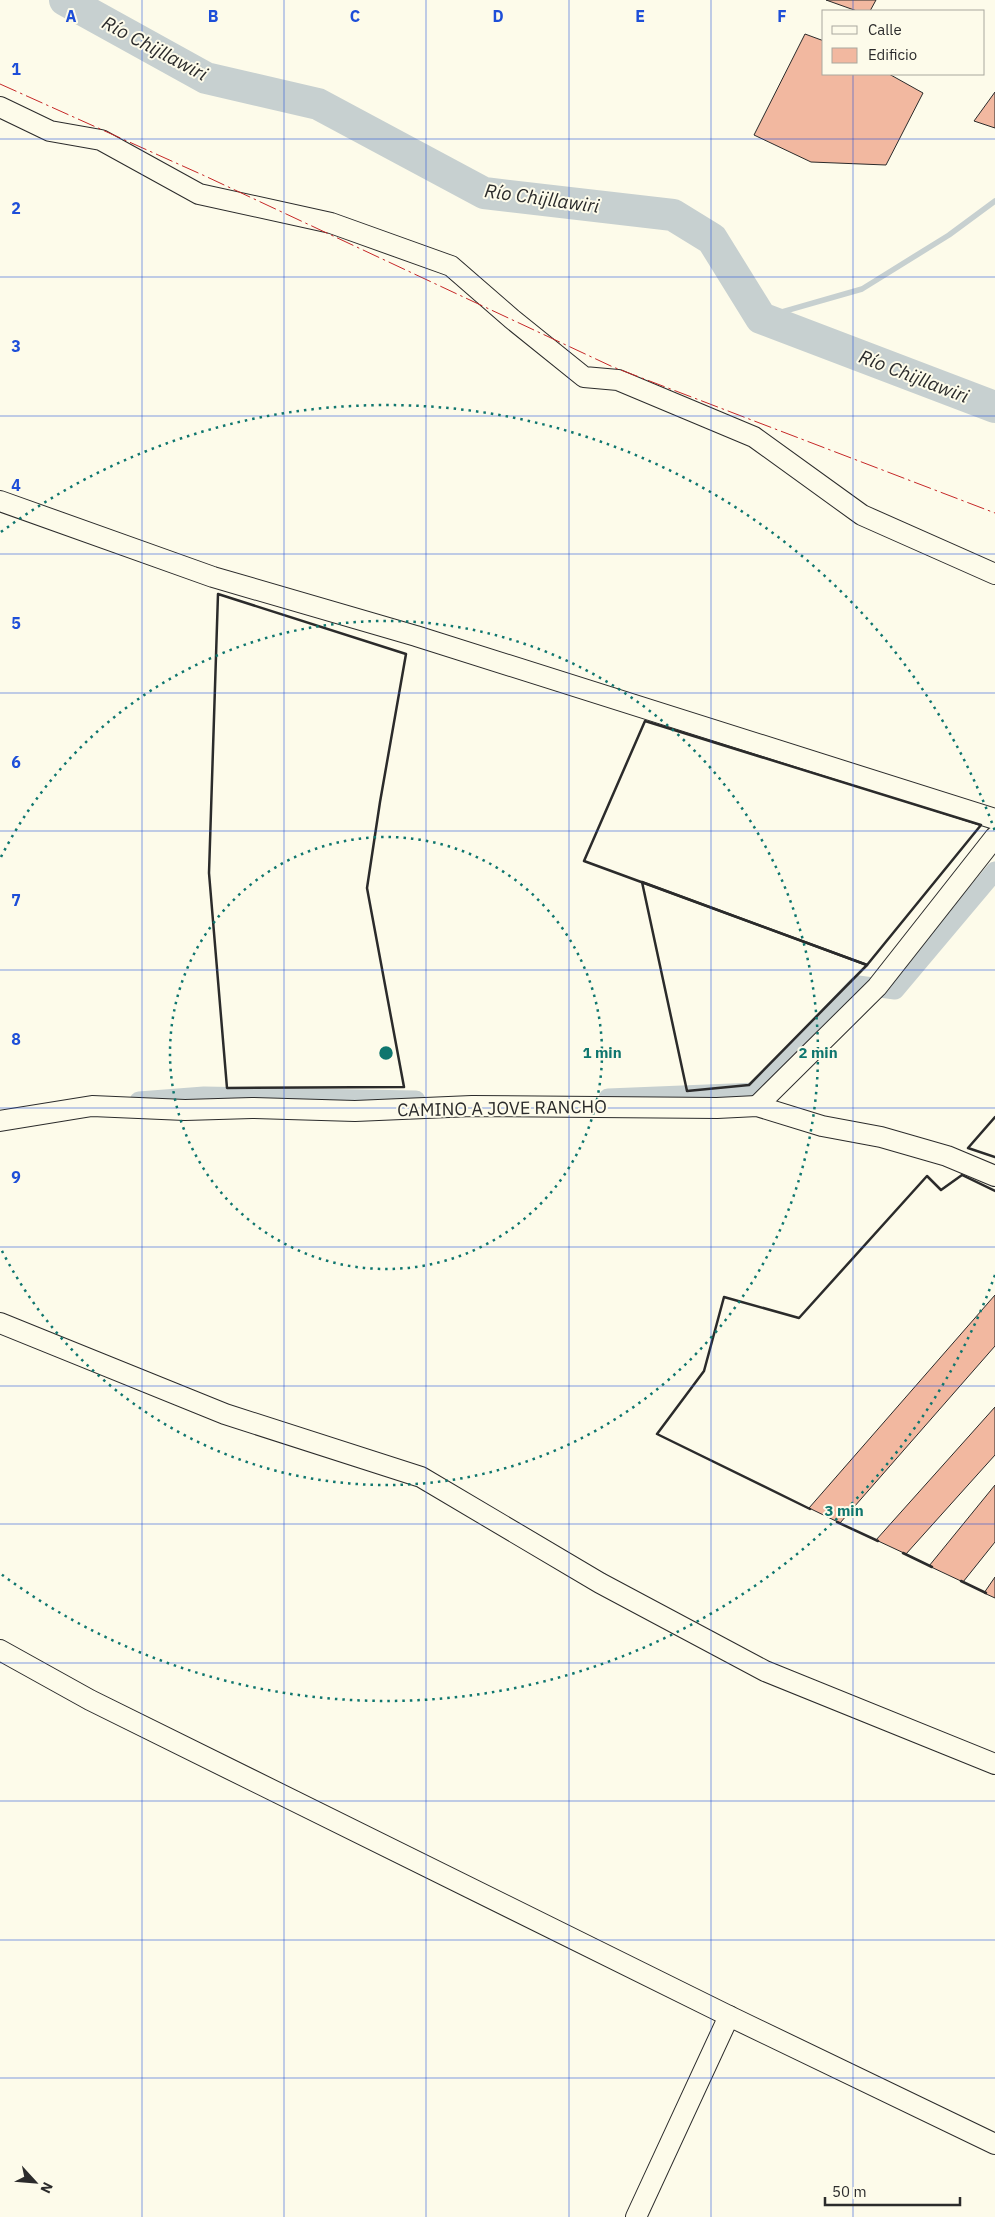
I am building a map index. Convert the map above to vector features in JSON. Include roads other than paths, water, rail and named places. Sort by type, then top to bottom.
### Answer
[{"type":"street","points":[[0,107],[50,130],[101,140],[199,194],[331,223],[451,266],[512,320],[584,377],[618,380],[754,438],[862,515],[995,574]]},
{"type":"street","points":[[0,501],[214,577],[416,636],[995,820]]},
{"type":"street","points":[[757,1106],[877,987],[995,837]]},
{"type":"street","name":"CAMINO A JOVE RANCHO","points":[[0,1121],[92,1106],[185,1110],[252,1108],[355,1111],[472,1106],[717,1108],[757,1106],[822,1126],[881,1137],[947,1156],[995,1176]]},
{"type":"street","points":[[0,1323],[225,1414],[421,1478],[600,1583],[765,1671],[995,1764]]},
{"type":"street","points":[[0,1650],[90,1700],[729,2016],[995,2144]]},
{"type":"street","points":[[636,2217],[729,2016]]},
{"type":"waterway","name":"Río Chijllawiri","points":[[65,0],[206,78],[318,104],[484,193],[673,215],[712,239],[761,318],[995,407]]},
{"type":"waterway","points":[[761,318],[862,289],[949,235],[995,201]]},
{"type":"waterway","points":[[608,1098],[756,1092],[858,985],[895,990],[995,871]]},
{"type":"waterway","points":[[139,1101],[204,1096],[416,1100]]}]
